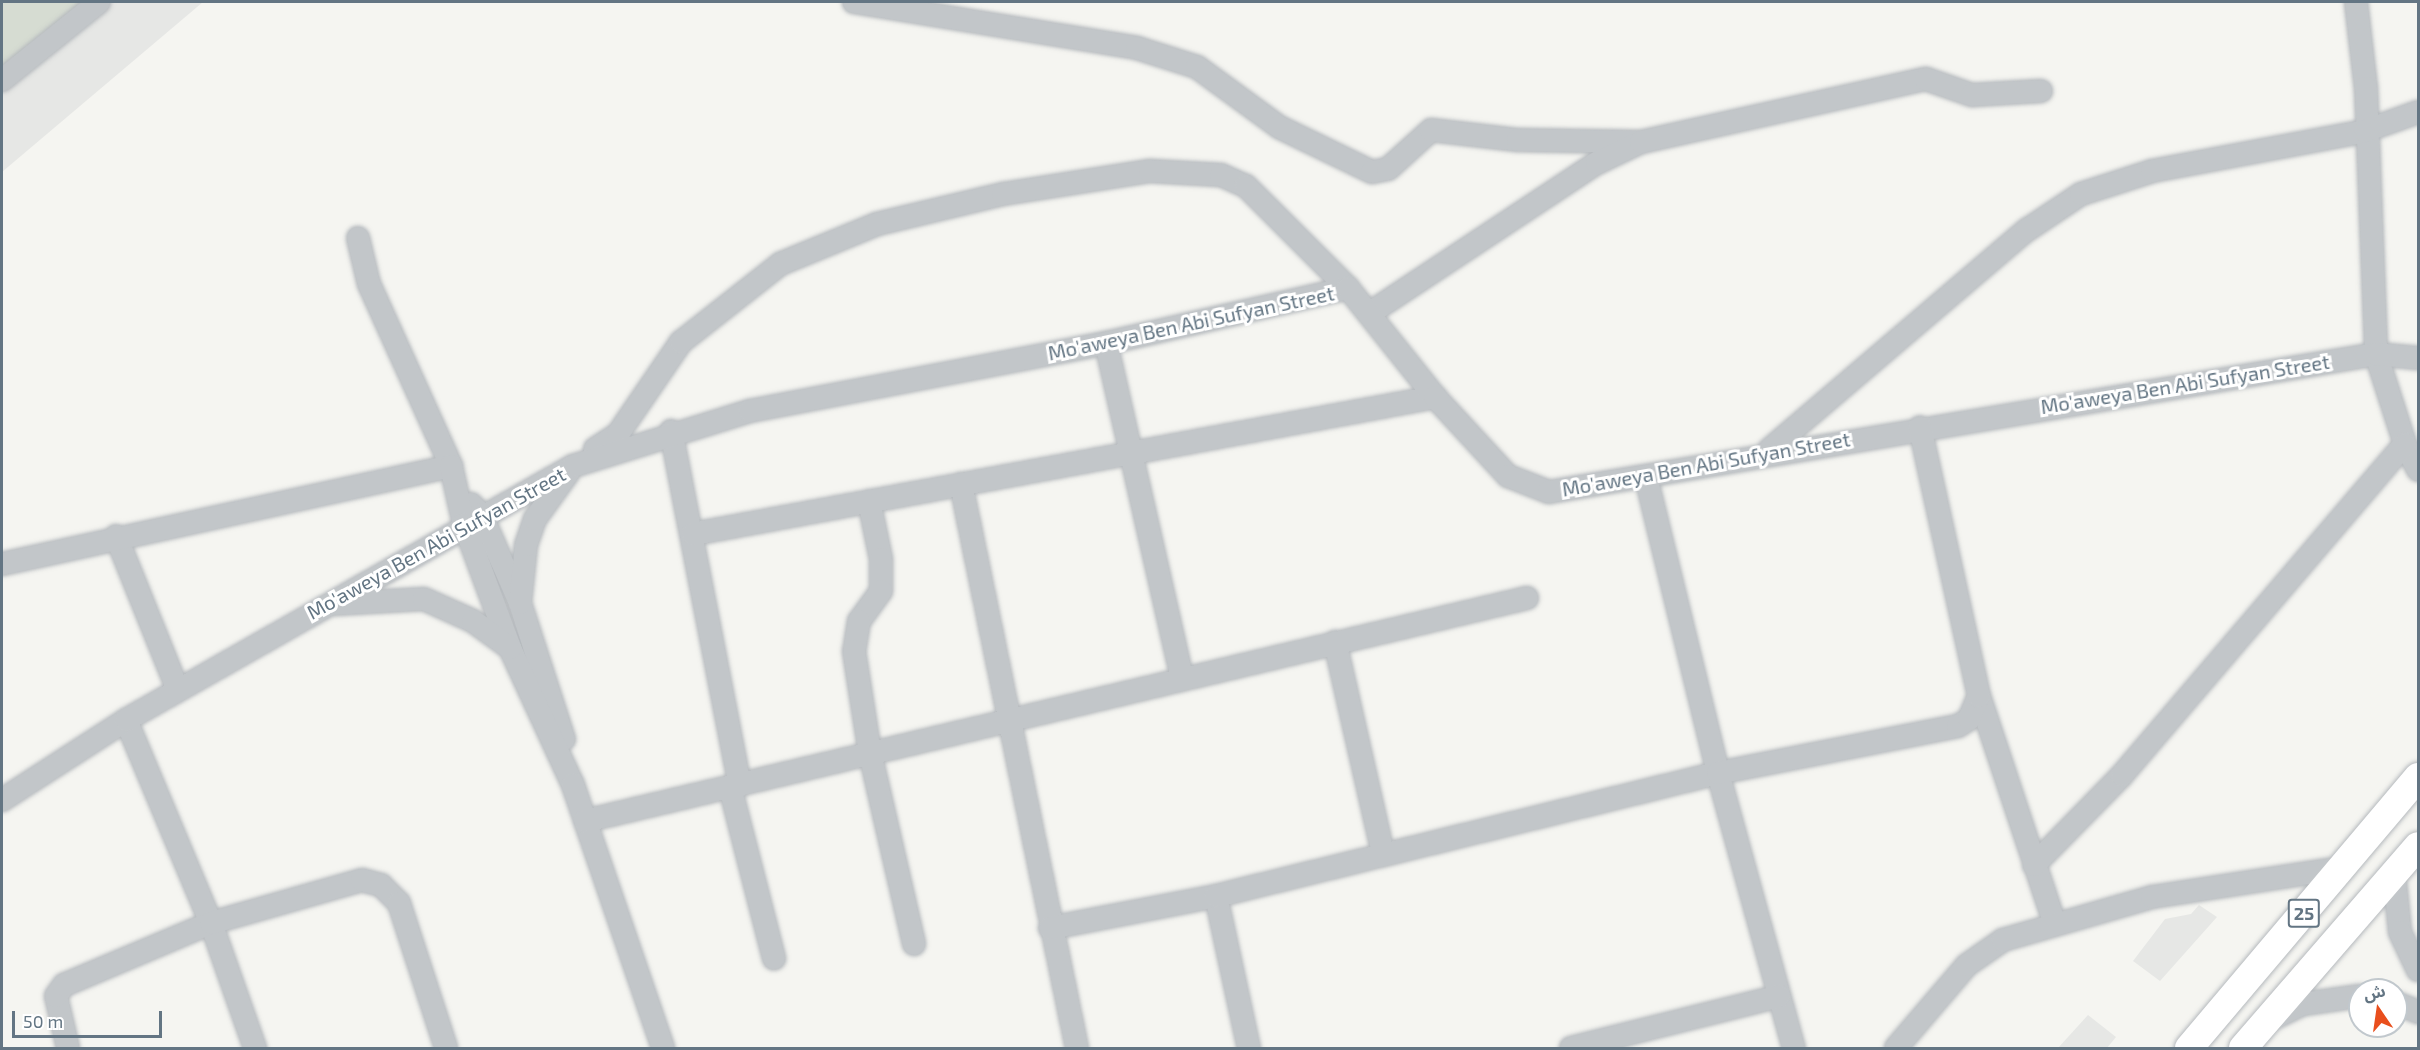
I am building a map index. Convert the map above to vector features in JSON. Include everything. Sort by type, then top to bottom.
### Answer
[{"type":"main road","name":"25","points":[[2188,1048],[2418,777]]},
{"type":"main road","name":"25","points":[[2243,1048],[2418,846]]},
{"type":"street","points":[[2,80],[99,2]]},
{"type":"street","points":[[2356,2],[2366,88],[2365,131],[2376,354],[2405,444],[2418,470]]},
{"type":"street","points":[[861,3],[1137,48],[1197,67],[1279,127],[1372,172],[1388,169],[1431,130],[1518,140],[1641,142]]},
{"type":"street","points":[[1370,314],[1597,163],[1641,142],[1926,79],[1972,95],[2041,91]]},
{"type":"street","points":[[1768,452],[2027,230],[2081,194],[2152,171],[2365,131],[2418,112]]},
{"type":"street","points":[[520,603],[526,545],[535,519],[573,466],[618,434],[681,342],[780,264],[877,224],[1003,194],[1150,171],[1221,175],[1246,186],[1348,288]]},
{"type":"street","points":[[358,238],[369,284],[451,466],[459,491],[520,603],[559,718],[573,785]]},
{"type":"street","name":"Mo'aweya Ben Abi Sufyan Street","points":[[2,800],[126,720],[473,519],[573,466],[671,431],[812,398],[1106,343],[1348,288],[1435,397],[1508,476],[1526,486],[1549,492],[1646,477],[1768,452],[2376,354],[2418,358]]},
{"type":"street","points":[[1106,343],[1182,677]]},
{"type":"street","points":[[693,534],[1132,451],[1435,397]]},
{"type":"street","points":[[1920,427],[1979,696],[2054,922]]},
{"type":"street","points":[[671,431],[693,534],[735,786],[774,958]]},
{"type":"street","points":[[2034,865],[2122,775],[2405,444]]},
{"type":"street","points":[[2,564],[116,536],[451,466]]},
{"type":"street","points":[[1646,477],[1718,773],[1794,1048]]},
{"type":"street","points":[[961,484],[1007,719],[1077,1048]]},
{"type":"street","points":[[869,501],[881,559],[880,591],[859,621],[854,651],[870,753],[914,944]]},
{"type":"street","points":[[473,519],[510,648],[573,785],[663,1048]]},
{"type":"street","points":[[116,536],[178,690]]},
{"type":"street","points":[[585,821],[1182,677],[1527,598]]},
{"type":"street","points":[[325,604],[424,599],[473,621],[510,648]]},
{"type":"street","points":[[1335,642],[1383,853]]},
{"type":"street","points":[[1050,928],[1216,896],[1383,853],[1718,773],[1958,726],[1968,719],[1979,696]]},
{"type":"street","points":[[126,720],[211,923],[255,1048]]},
{"type":"street","points":[[1896,1048],[1967,965],[2003,940],[2054,922],[2152,897],[2342,868]]},
{"type":"street","points":[[2394,872],[2400,932],[2418,970]]},
{"type":"street","points":[[68,1048],[57,1012],[56,996],[64,985],[211,923],[362,880],[381,885],[399,903],[446,1048]]},
{"type":"street","points":[[1216,896],[1249,1048]]},
{"type":"street","points":[[1571,1048],[1779,996]]},
{"type":"street","points":[[2265,1022],[2302,1004],[2348,998]]},
{"type":"shaded area","points":[[2,2],[203,2],[2,172]]},
{"type":"shaded area","points":[[2,2],[97,2],[2,78]]},
{"type":"shaded area","points":[[2199,905],[2217,917],[2160,981],[2133,961],[2165,919],[2191,914]]},
{"type":"shaded area","points":[[2088,1015],[2116,1037],[2107,1048],[2058,1048]]}]
